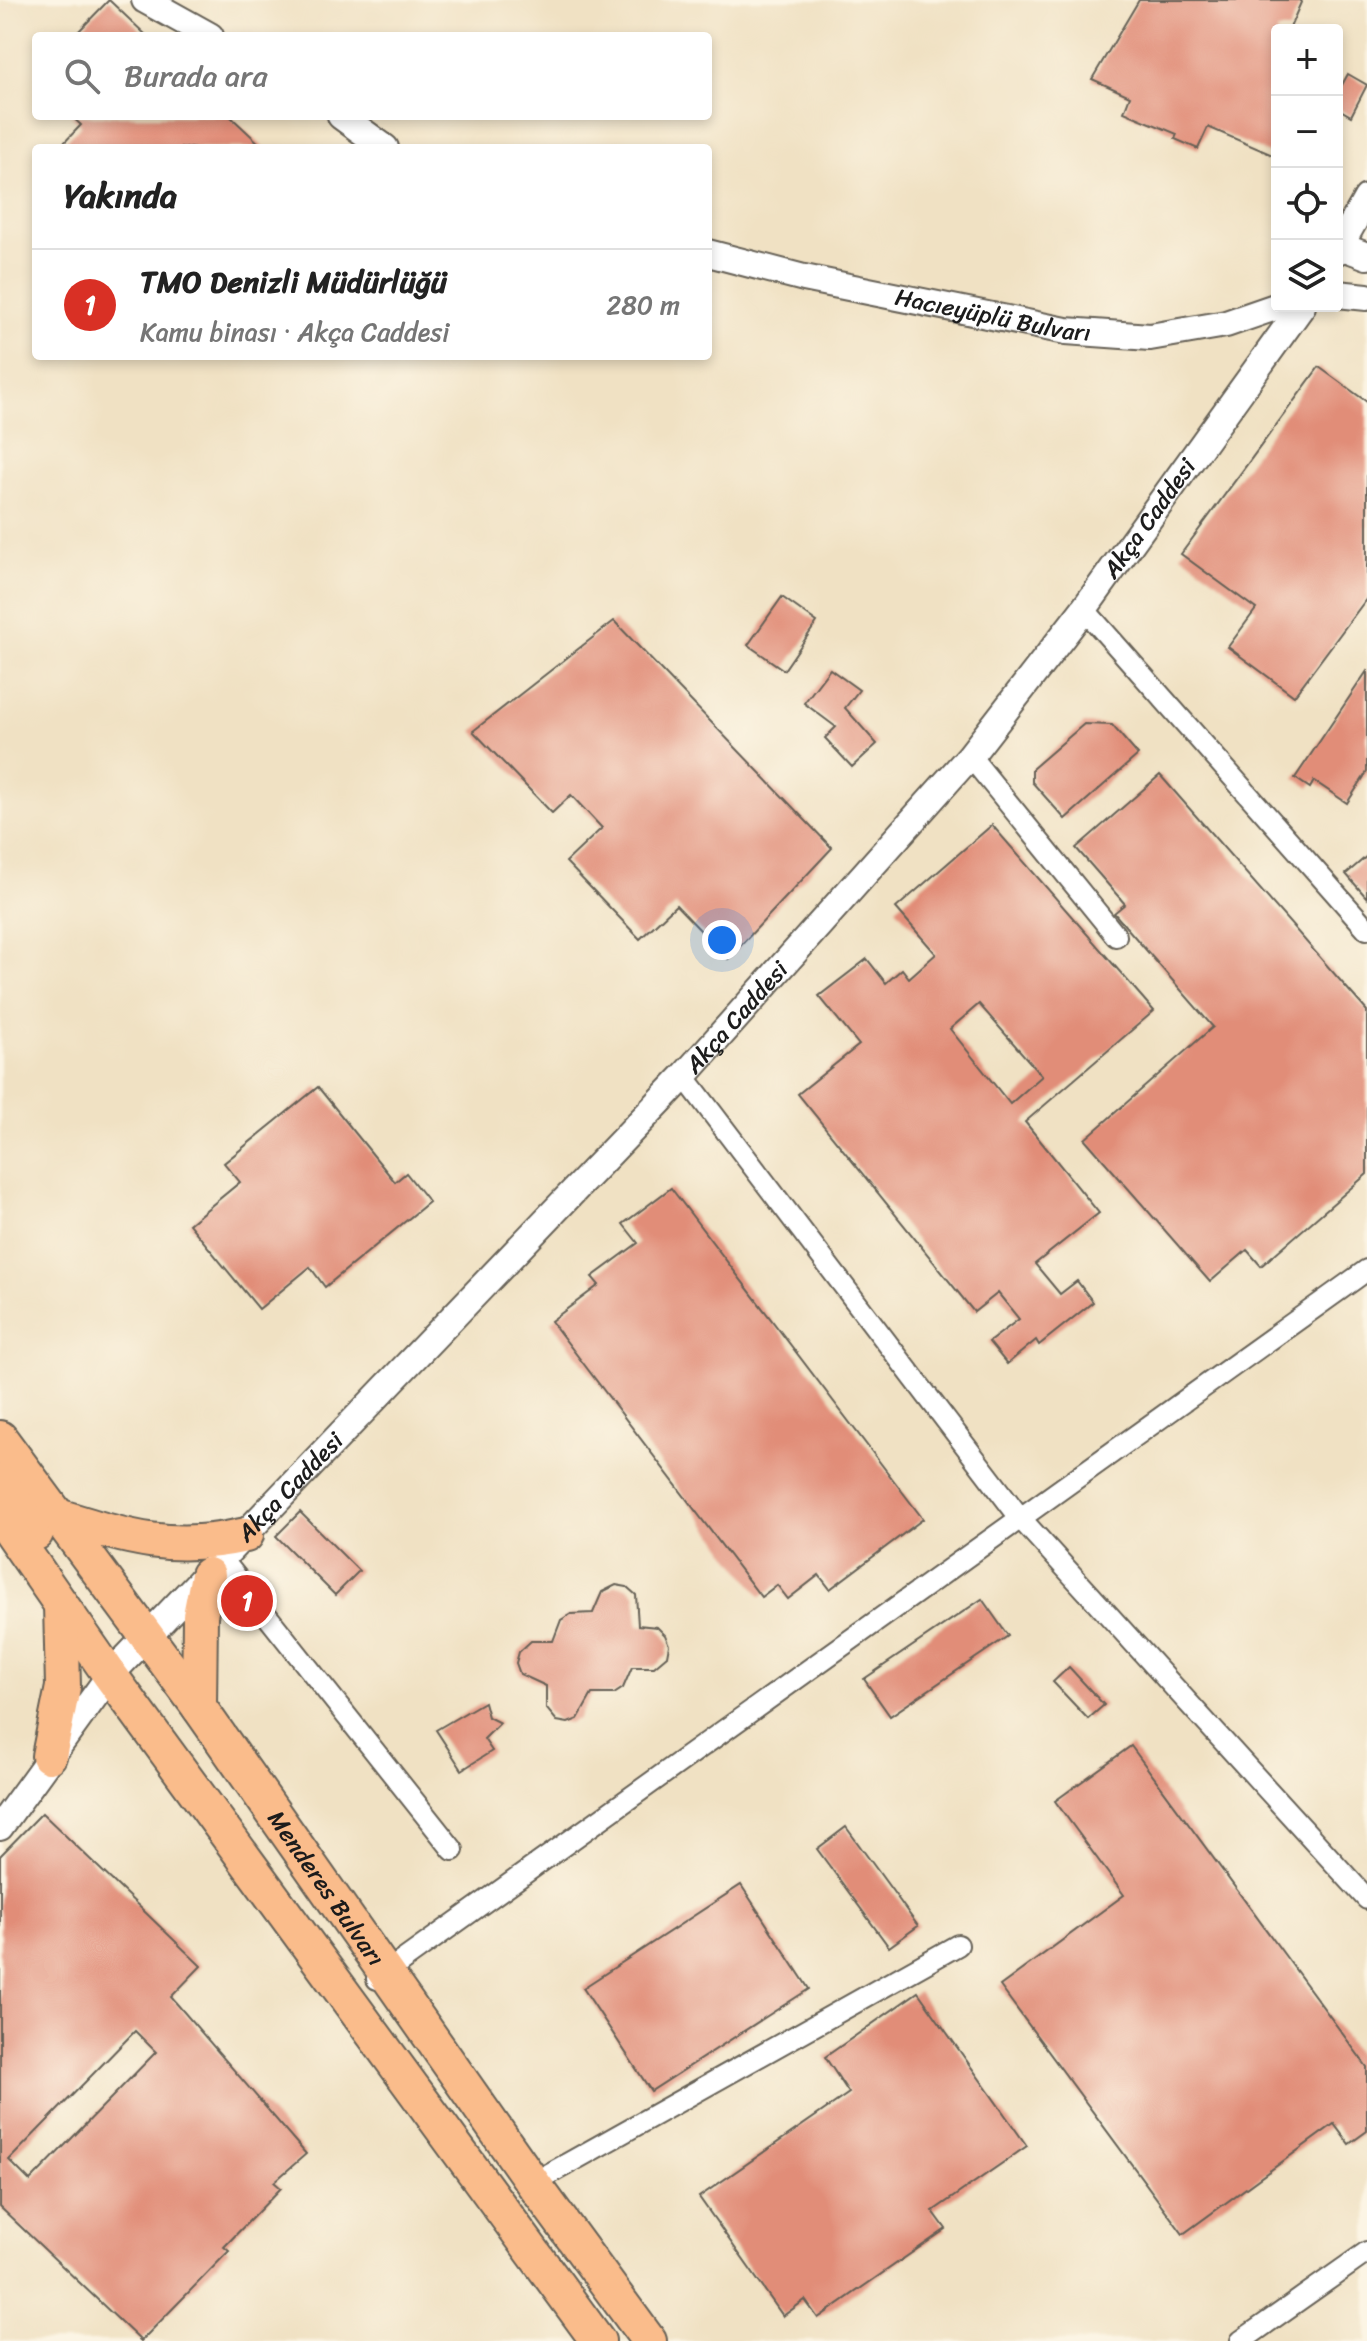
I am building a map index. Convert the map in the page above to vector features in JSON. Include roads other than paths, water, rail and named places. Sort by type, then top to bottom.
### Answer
[{"type":"main road","name":"Menderes Bulvarı","points":[[0,1438],[58,1516],[130,1655],[598,2341]]},
{"type":"main road","points":[[0,1481],[379,1978]]},
{"type":"main road","points":[[58,1516],[119,1535],[221,1553],[200,1616],[199,1707]]},
{"type":"main road","name":"Menderes Bulvarı","points":[[0,1517],[61,1605],[199,1707],[379,1978],[459,2079],[649,2341]]},
{"type":"main road","points":[[49,1756],[63,1687],[61,1605]]},
{"type":"street","points":[[145,0],[203,32]]},
{"type":"street","points":[[346,120],[380,144]]},
{"type":"street","points":[[1343,242],[1367,198]]},
{"type":"street","points":[[1343,250],[1367,256]]},
{"type":"street","name":"Hacıeyüplü Bulvarı","points":[[712,254],[804,278],[1066,331],[1150,337],[1213,327],[1271,308]]},
{"type":"street","points":[[1343,295],[1367,297]]},
{"type":"street","name":"Akça Caddesi","points":[[0,1827],[49,1756],[130,1655],[221,1553],[684,1076],[970,756],[1084,609],[1298,312]]},
{"type":"street","points":[[1084,609],[1367,929]]},
{"type":"street","points":[[970,756],[1116,936]]},
{"type":"street","points":[[684,1076],[1021,1519],[1367,1899]]},
{"type":"street","points":[[379,1978],[1367,1270]]},
{"type":"street","points":[[221,1553],[453,1850]]},
{"type":"street","points":[[533,2183],[958,1945]]},
{"type":"street","points":[[1241,2341],[1367,2252]]},
{"type":"place","name":"TMO Denizli Müdürlüğü","points":[[247,1601]]}]
